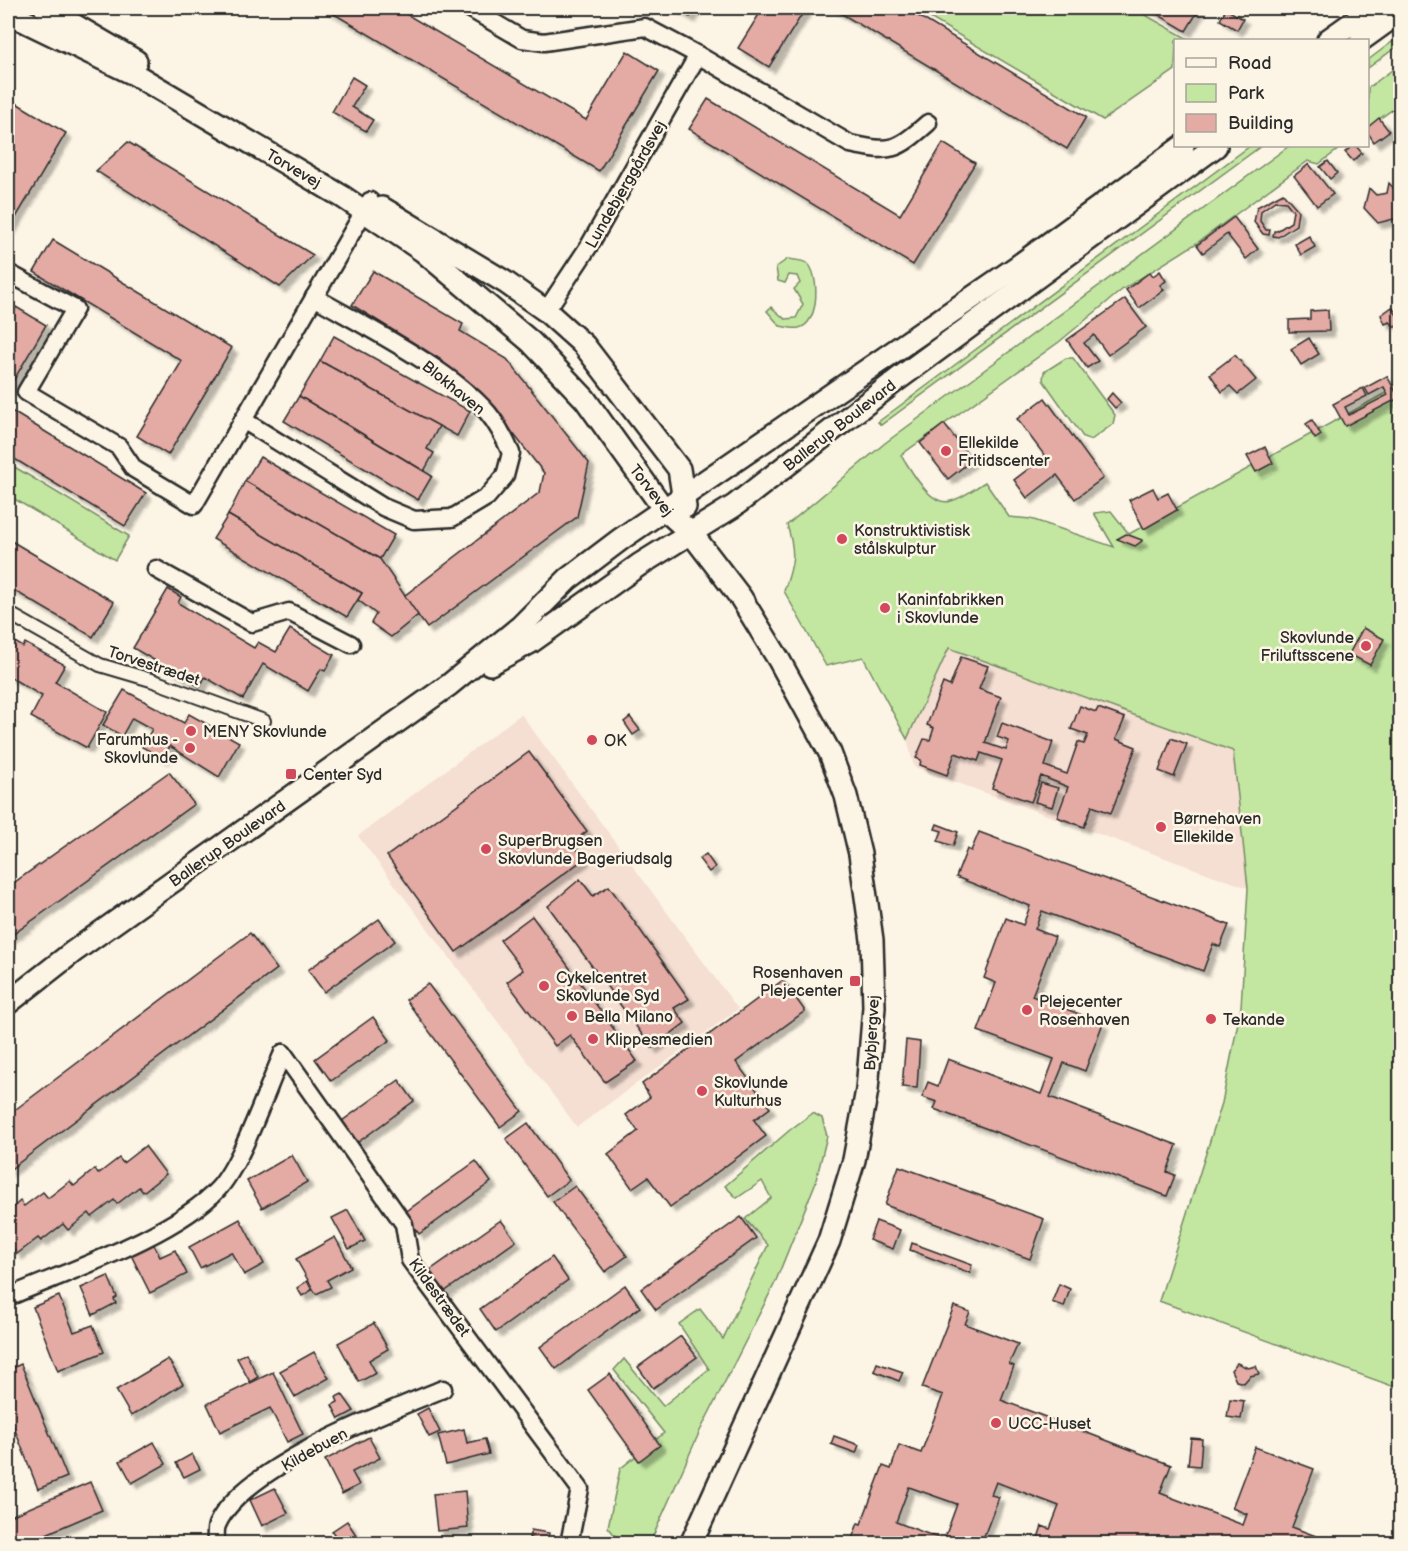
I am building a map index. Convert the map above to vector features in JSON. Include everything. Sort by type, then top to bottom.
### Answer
[{"type":"street","name":"Torvevej","points":[[45,8],[367,206],[423,251],[531,342],[585,399],[663,508],[692,534]]},
{"type":"street","points":[[469,8],[522,39],[544,42],[645,27],[698,55],[850,144],[878,150],[901,146],[927,123]]},
{"type":"street","points":[[1329,39],[1373,8]]},
{"type":"street","points":[[1362,39],[1401,12]]},
{"type":"street","name":"Torvevej","points":[[8,13],[134,74],[367,206],[462,255],[546,311],[584,345],[679,468],[682,495],[692,534]]},
{"type":"street","name":"Lundebjerggårdsvej","points":[[546,311],[577,267],[698,55]]},
{"type":"street","name":"Ballerup Boulevard","points":[[8,1003],[73,952],[449,685],[521,626],[568,579],[663,508],[715,477],[1014,268],[1182,147]]},
{"type":"street","name":"Ballerup Boulevard","points":[[449,685],[531,642],[639,565],[734,506],[898,380],[1215,147]]},
{"type":"street","points":[[8,277],[12,275],[75,309],[27,392],[119,447],[134,469],[194,505],[367,206]]},
{"type":"street","name":"Blokhaven","points":[[243,420],[383,507],[414,520],[452,518],[487,497],[505,476],[512,453],[496,423],[474,399],[419,359],[314,297]]},
{"type":"street","name":"Bybjergvej","points":[[691,1544],[829,1241],[855,1160],[867,1090],[874,1007],[872,940],[860,854],[846,796],[830,753],[779,660],[741,598],[692,534]]},
{"type":"street","points":[[156,569],[252,623],[289,612],[351,644]]},
{"type":"street","name":"Torvestrædet","points":[[8,613],[100,665],[151,680],[264,721]]},
{"type":"street","name":"Kildestrædet","points":[[8,1297],[115,1251],[185,1217],[219,1188],[237,1156],[283,1053],[404,1224],[410,1260],[580,1489],[569,1544]]},
{"type":"street","name":"Kildebuen","points":[[216,1544],[217,1526],[234,1502],[260,1480],[295,1456],[378,1415],[443,1389]]},
{"type":"shaded area","name":"Børnehaven Ellekilde","points":[[948,648],[1233,751],[1248,888],[914,767],[907,739]]},
{"type":"shaded area","points":[[521,714],[738,1009],[577,1127],[358,836]]},
{"type":"green space","points":[[913,8],[1133,8],[1188,39],[1174,39],[1174,71],[1103,120]]},
{"type":"green space","points":[[1400,36],[1400,44],[1369,67],[1369,59]]},
{"type":"green space","points":[[1400,64],[1400,104],[1369,126],[1369,87]]},
{"type":"green space","points":[[1249,147],[1260,147],[881,425],[878,422]]},
{"type":"green space","points":[[1288,147],[1342,147],[1319,164],[1308,161],[1197,243],[1123,289],[1059,342],[901,455],[922,486],[936,499],[943,502],[955,500],[985,482],[1009,517],[1031,519],[1114,547],[1094,513],[1111,511],[1129,534],[1400,385],[1400,1389],[1159,1301],[1222,1103],[1241,1007],[1248,888],[1233,751],[949,648],[907,739],[863,657],[826,666],[784,591],[793,558],[787,525],[885,443]]},
{"type":"green space","points":[[788,259],[807,263],[811,268],[816,286],[811,317],[799,328],[780,326],[767,311],[771,307],[785,319],[796,318],[803,304],[794,289],[800,283],[797,276],[789,275],[785,283],[778,281],[776,267]]},
{"type":"green space","points":[[1066,358],[1073,358],[1115,415],[1113,424],[1091,440],[1083,437],[1043,380],[1044,372]]},
{"type":"green space","points":[[8,463],[129,536],[115,560],[8,495]]},
{"type":"green space","points":[[813,1113],[822,1118],[827,1136],[815,1184],[775,1283],[699,1433],[650,1543],[621,1543],[608,1527],[620,1469],[664,1433],[614,1370],[624,1359],[663,1406],[709,1369],[679,1324],[700,1309],[723,1339],[768,1245],[745,1219],[771,1198],[762,1181],[737,1198],[725,1186]]},
{"type":"building","points":[[324,8],[396,8],[586,120],[627,51],[659,71],[599,171]]},
{"type":"building","points":[[674,8],[696,8],[690,17]]},
{"type":"building","points":[[763,8],[806,8],[769,67],[738,48]]},
{"type":"building","points":[[832,8],[905,8],[1086,117],[1067,149]]},
{"type":"building","points":[[1147,8],[1200,8],[1186,31]]},
{"type":"building","points":[[1226,9],[1243,19],[1237,30],[1220,20]]},
{"type":"building","points":[[352,77],[365,85],[352,107],[373,120],[366,131],[332,112]]},
{"type":"building","points":[[8,98],[66,133],[8,231],[8,160],[15,147],[8,142]]},
{"type":"building","points":[[708,99],[900,215],[943,143],[975,163],[913,265],[689,129]]},
{"type":"building","points":[[1379,118],[1389,131],[1374,142],[1369,134],[1369,126]]},
{"type":"building","points":[[128,142],[313,255],[280,287],[96,171]]},
{"type":"building","points":[[1352,147],[1357,147],[1362,153],[1353,161],[1345,152]]},
{"type":"building","points":[[1328,161],[1337,173],[1330,179],[1320,167]]},
{"type":"building","points":[[1309,164],[1333,194],[1317,206],[1294,176]]},
{"type":"building","points":[[1389,183],[1400,195],[1398,218],[1378,223],[1364,208],[1369,188],[1376,195],[1387,193]]},
{"type":"building","points":[[1283,193],[1298,210],[1296,225],[1278,237],[1273,236],[1274,231],[1291,222],[1293,211],[1286,202],[1275,201],[1261,211],[1260,221],[1266,230],[1270,230],[1269,235],[1263,234],[1254,222],[1257,207]]},
{"type":"building","points":[[1234,217],[1258,249],[1246,259],[1227,234],[1203,253],[1197,245]]},
{"type":"building","points":[[1309,236],[1315,247],[1301,255],[1295,244]]},
{"type":"building","points":[[53,240],[232,348],[168,455],[137,436],[182,361],[34,272]]},
{"type":"building","points":[[373,271],[463,324],[460,331],[507,359],[589,463],[577,517],[427,628],[404,596],[540,492],[544,473],[480,391],[437,365],[440,359],[352,305]]},
{"type":"building","points":[[1160,271],[1166,281],[1160,285],[1164,290],[1139,308],[1126,290],[1150,272],[1153,276]]},
{"type":"building","points":[[1125,299],[1146,327],[1108,355],[1094,335],[1084,343],[1098,361],[1087,368],[1067,340]]},
{"type":"building","points":[[16,307],[46,325],[8,390],[8,322]]},
{"type":"building","points":[[1392,307],[1400,320],[1395,327],[1390,322],[1385,324],[1381,315]]},
{"type":"building","points":[[1328,310],[1329,331],[1289,332],[1289,320],[1310,319],[1310,311]]},
{"type":"building","points":[[334,336],[470,411],[457,436],[320,361]]},
{"type":"building","points":[[1309,338],[1319,354],[1301,365],[1291,349]]},
{"type":"building","points":[[1235,355],[1256,380],[1238,394],[1230,386],[1222,392],[1210,374]]},
{"type":"building","points":[[320,361],[439,426],[427,449],[434,453],[424,471],[299,396]]},
{"type":"building","points":[[1387,376],[1399,398],[1345,426],[1333,404],[1363,388],[1367,396],[1345,407],[1349,415],[1388,395],[1384,387],[1369,395],[1365,388]]},
{"type":"building","points":[[1112,393],[1121,403],[1115,408],[1107,399]]},
{"type":"building","points":[[299,396],[432,476],[418,500],[284,421]]},
{"type":"building","points":[[1045,398],[1103,478],[1075,499],[1057,475],[1027,498],[1014,480],[1045,456],[1017,419]]},
{"type":"building","points":[[8,409],[146,493],[125,526],[8,455]]},
{"type":"building","points":[[1312,420],[1321,435],[1315,439],[1306,424]]},
{"type":"building","name":"Ellekilde Fritidscenter","points":[[944,424],[972,460],[948,479],[920,443]]},
{"type":"building","points":[[1265,447],[1273,463],[1256,472],[1247,456]]},
{"type":"building","points":[[260,457],[394,535],[380,559],[245,481]]},
{"type":"building","points":[[245,481],[380,559],[418,615],[391,637],[371,623],[376,614],[358,600],[362,593],[228,515]]},
{"type":"building","points":[[1153,488],[1158,498],[1168,493],[1177,510],[1144,529],[1129,500]]},
{"type":"building","points":[[228,515],[362,593],[347,617],[213,539]]},
{"type":"building","points":[[1126,534],[1142,541],[1135,546],[1117,539]]},
{"type":"building","points":[[8,539],[114,602],[93,637],[8,587]]},
{"type":"building","points":[[168,589],[181,597],[178,603],[254,648],[258,642],[276,652],[290,629],[334,655],[325,671],[321,669],[308,691],[263,664],[243,699],[205,677],[200,687],[133,648]]},
{"type":"building","name":"Skovlunde Friluftsscene","points":[[1363,628],[1384,639],[1370,665],[1349,654]]},
{"type":"building","points":[[8,638],[23,647],[25,643],[65,665],[55,682],[107,712],[87,748],[31,717],[42,696],[8,676]]},
{"type":"building","points":[[961,657],[988,666],[979,689],[1001,697],[985,743],[1006,750],[1009,741],[997,737],[1002,723],[1053,742],[1045,766],[1067,774],[1078,742],[1084,744],[1088,735],[1071,729],[1080,706],[1096,712],[1098,708],[1125,718],[1116,739],[1136,747],[1111,813],[1092,806],[1084,827],[1057,817],[1068,787],[1041,776],[1031,802],[992,788],[1002,760],[981,753],[978,761],[955,753],[947,775],[920,765],[921,760],[916,758],[924,739],[930,740],[934,728],[927,725],[943,683],[950,686]]},
{"type":"building","points":[[124,690],[184,723],[189,714],[239,742],[219,777],[170,746],[163,758],[142,747],[152,729],[132,718],[122,736],[103,725]]},
{"type":"building","points":[[630,717],[640,730],[633,735],[624,722]]},
{"type":"building","points":[[1171,738],[1187,744],[1174,777],[1159,771]]},
{"type":"building","name":"SuperBrugsen Skovlunde Bageriudsalg","points":[[529,752],[587,831],[572,843],[584,859],[456,952],[387,856]]},
{"type":"building","points":[[169,772],[194,804],[8,938],[8,887]]},
{"type":"building","points":[[1041,783],[1058,788],[1052,807],[1035,802]]},
{"type":"building","points":[[937,824],[958,832],[953,846],[938,841],[942,831],[935,829]]},
{"type":"building","name":"Plejecenter Rosenhaven","points":[[979,832],[1229,925],[1220,947],[1213,944],[1203,971],[1042,911],[1035,929],[1055,937],[1032,996],[1103,1023],[1085,1071],[1064,1063],[1050,1097],[1177,1145],[1167,1172],[1175,1175],[1167,1196],[934,1109],[937,1102],[922,1097],[928,1082],[938,1086],[948,1059],[1041,1094],[1054,1059],[978,1031],[996,983],[984,978],[1006,918],[1023,925],[1030,906],[956,877],[967,849],[971,851]]},
{"type":"building","points":[[706,854],[715,867],[709,872],[699,859]]},
{"type":"building","points":[[580,879],[593,896],[609,886],[689,999],[674,1008],[685,1023],[652,1048],[548,906]]},
{"type":"building","points":[[532,916],[637,1061],[605,1082],[570,1035],[555,1046],[507,982],[523,970],[500,940]]},
{"type":"building","points":[[379,919],[395,941],[324,992],[308,970]]},
{"type":"building","points":[[250,933],[277,969],[8,1171],[8,1115]]},
{"type":"building","name":"Skovlunde Kulturhus","points":[[783,980],[805,1011],[736,1062],[770,1108],[754,1120],[766,1136],[670,1207],[648,1177],[632,1188],[608,1154],[638,1131],[626,1115],[650,1097],[642,1084]]},
{"type":"building","points":[[428,984],[522,1111],[500,1127],[406,1000]]},
{"type":"building","points":[[373,1017],[390,1040],[331,1081],[315,1059]]},
{"type":"building","points":[[906,1040],[920,1042],[917,1088],[902,1087]]},
{"type":"building","points":[[399,1080],[414,1101],[357,1143],[342,1121]]},
{"type":"building","points":[[528,1123],[569,1180],[547,1196],[506,1139]]},
{"type":"building","points":[[145,1146],[166,1174],[143,1192],[139,1187],[117,1204],[114,1200],[92,1217],[89,1213],[68,1230],[63,1224],[41,1241],[38,1238],[17,1254],[8,1242],[8,1212],[20,1201],[24,1206],[43,1192],[48,1198],[70,1181],[74,1186],[95,1169],[98,1174],[119,1158],[123,1163]]},
{"type":"building","points":[[292,1155],[307,1182],[262,1208],[247,1181]]},
{"type":"building","points":[[476,1161],[491,1182],[419,1234],[404,1213]]},
{"type":"building","points":[[899,1166],[1044,1219],[1030,1259],[885,1205]]},
{"type":"building","points":[[575,1186],[627,1256],[605,1272],[553,1202]]},
{"type":"building","points":[[348,1210],[365,1241],[349,1249],[332,1218]]},
{"type":"building","points":[[741,1217],[756,1238],[656,1310],[641,1289]]},
{"type":"building","points":[[240,1219],[264,1264],[244,1275],[231,1252],[200,1268],[189,1247]]},
{"type":"building","points":[[501,1220],[516,1241],[444,1292],[429,1271]]},
{"type":"building","points":[[876,1221],[900,1230],[893,1249],[869,1240]]},
{"type":"building","points":[[335,1237],[351,1267],[327,1280],[331,1287],[316,1294],[296,1259]]},
{"type":"building","points":[[152,1241],[160,1257],[175,1250],[187,1274],[150,1293],[130,1253]]},
{"type":"building","points":[[912,1243],[972,1265],[970,1273],[910,1250]]},
{"type":"building","points":[[552,1257],[568,1280],[496,1332],[480,1309]]},
{"type":"building","points":[[108,1276],[117,1297],[114,1299],[116,1303],[93,1315],[81,1288]]},
{"type":"building","points":[[307,1281],[312,1290],[302,1296],[297,1288]]},
{"type":"building","points":[[1059,1284],[1070,1289],[1064,1307],[1052,1302]]},
{"type":"building","points":[[625,1285],[640,1307],[556,1369],[540,1347]]},
{"type":"building","points":[[59,1296],[74,1332],[93,1325],[104,1352],[58,1371],[33,1307]]},
{"type":"building","name":"UCC-Huset","points":[[954,1306],[970,1312],[965,1324],[1018,1344],[1009,1364],[1014,1366],[1001,1400],[1171,1465],[1160,1493],[1243,1525],[1247,1514],[1232,1508],[1255,1447],[1314,1469],[1292,1527],[1337,1544],[1036,1544],[1042,1526],[1050,1529],[1059,1506],[996,1482],[991,1495],[999,1497],[981,1544],[850,1544],[858,1523],[861,1524],[883,1466],[891,1469],[899,1445],[921,1453],[943,1395],[922,1388]],"holes":[[[909,1487],[957,1504],[944,1540],[896,1522]]]},
{"type":"building","points":[[374,1323],[388,1349],[369,1360],[376,1373],[359,1382],[338,1343]]},
{"type":"building","points":[[681,1336],[697,1357],[653,1388],[638,1367]]},
{"type":"building","points":[[314,1352],[329,1378],[295,1397],[280,1371]]},
{"type":"building","points":[[246,1353],[258,1377],[250,1382],[237,1358]]},
{"type":"building","points":[[168,1359],[183,1384],[131,1416],[116,1390]]},
{"type":"building","points":[[877,1363],[903,1372],[899,1381],[874,1371]]},
{"type":"building","points":[[1237,1363],[1248,1368],[1256,1366],[1259,1374],[1250,1376],[1244,1383],[1236,1381],[1231,1370]]},
{"type":"building","points":[[21,1364],[67,1477],[38,1489],[8,1412],[8,1370]]},
{"type":"building","points":[[273,1372],[303,1434],[287,1442],[270,1408],[220,1432],[207,1404]]},
{"type":"building","points":[[610,1374],[660,1445],[639,1461],[588,1390]]},
{"type":"building","points":[[342,1394],[354,1411],[339,1419],[332,1405],[338,1402],[336,1397]]},
{"type":"building","points":[[1230,1399],[1244,1401],[1241,1419],[1227,1417]]},
{"type":"building","points":[[428,1408],[440,1432],[429,1437],[417,1414]]},
{"type":"building","points":[[464,1429],[467,1443],[485,1439],[489,1454],[446,1465],[438,1435]]},
{"type":"building","points":[[834,1436],[859,1445],[856,1453],[831,1444]]},
{"type":"building","points":[[369,1437],[380,1458],[352,1472],[359,1485],[342,1494],[325,1460]]},
{"type":"building","points":[[1191,1438],[1202,1439],[1200,1466],[1188,1465]]},
{"type":"building","points":[[154,1442],[166,1464],[132,1483],[120,1461]]},
{"type":"building","points":[[192,1454],[200,1469],[184,1477],[176,1463]]},
{"type":"building","points":[[90,1482],[102,1510],[23,1544],[8,1544],[8,1517]]},
{"type":"building","points":[[275,1488],[288,1513],[262,1526],[250,1500]]},
{"type":"building","points":[[465,1491],[468,1528],[437,1531],[433,1494]]},
{"type":"building","points":[[347,1521],[362,1544],[340,1544],[332,1531]]},
{"type":"building","points":[[531,1530],[549,1533],[547,1542],[529,1538]]},
{"type":"place","name":"Ellekilde Fritidscenter","points":[[946,451]]},
{"type":"place","name":"Konstruktivistisk stålskulptur","points":[[842,539]]},
{"type":"place","name":"Kaninfabrikken i Skovlunde","points":[[885,608]]},
{"type":"place","name":"Skovlunde Friluftsscene","points":[[1366,646]]},
{"type":"place","name":"MENY Skovlunde","points":[[191,731]]},
{"type":"place","name":"OK","points":[[592,740]]},
{"type":"place","name":"Farumhus - Skovlunde","points":[[190,748]]},
{"type":"place","name":"Center Syd","points":[[291,774]]},
{"type":"place","name":"Børnehaven Ellekilde","points":[[1161,827]]},
{"type":"place","name":"SuperBrugsen Skovlunde Bageriudsalg","points":[[486,849]]},
{"type":"place","name":"Rosenhaven Plejecenter","points":[[855,981]]},
{"type":"place","name":"Cykelcentret Skovlunde Syd","points":[[544,986]]},
{"type":"place","name":"Plejecenter Rosenhaven","points":[[1027,1010]]},
{"type":"place","name":"Bella Milano","points":[[572,1016]]},
{"type":"place","name":"Tekande","points":[[1211,1019]]},
{"type":"place","name":"Klippesmedien","points":[[593,1039]]},
{"type":"place","name":"Skovlunde Kulturhus","points":[[702,1091]]},
{"type":"place","name":"UCC-Huset","points":[[996,1423]]}]
